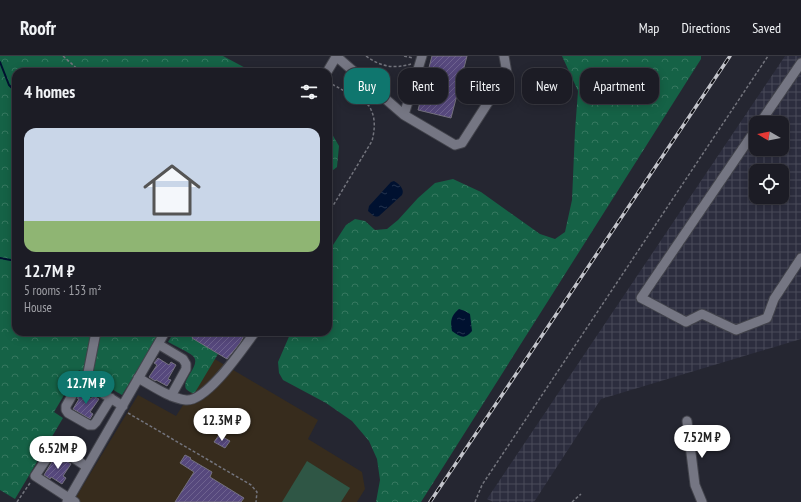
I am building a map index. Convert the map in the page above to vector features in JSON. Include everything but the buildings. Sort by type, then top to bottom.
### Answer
[{"type":"street","points":[[329,68],[336,56],[404,115],[455,145],[462,142],[508,73],[504,56]]},
{"type":"street","points":[[404,115],[421,58]]},
{"type":"street","points":[[765,116],[801,63]]},
{"type":"street","points":[[749,139],[641,298],[686,322],[702,314],[736,330],[767,318],[774,299],[801,258]]},
{"type":"street","points":[[86,383],[95,336]]},
{"type":"street","points":[[87,467],[61,451],[55,450],[51,452],[35,476],[70,501],[87,467],[163,336]]},
{"type":"street","points":[[138,378],[171,396],[187,400],[196,398],[204,393],[223,374],[252,336]]},
{"type":"street","points":[[158,344],[184,358],[186,364],[186,369],[171,396]]},
{"type":"street","points":[[111,398],[96,422],[93,424],[89,425],[68,413],[66,410],[66,406],[78,385],[81,383],[86,383],[111,398],[122,407]]},
{"type":"street","points":[[687,421],[695,486],[702,502]]},
{"type":"path","points":[[63,56],[76,68]]},
{"type":"path","points":[[366,56],[377,63],[394,67],[405,66],[414,63],[421,58]]},
{"type":"path","points":[[404,56],[421,58]]},
{"type":"path","points":[[475,502],[482,485],[768,56]]},
{"type":"path","points":[[332,84],[368,105],[373,115],[375,127],[372,140],[332,207]]},
{"type":"path","points":[[122,407],[251,485],[256,492],[256,502]]},
{"type":"path","points":[[17,502],[35,476]]},
{"type":"path","points":[[572,502],[581,494]]},
{"type":"shaded area","points":[[785,56],[801,56],[801,339],[601,399],[534,502],[493,502],[487,499]]},
{"type":"shaded area","points":[[213,358],[318,420],[308,439],[362,472],[365,489],[357,502],[73,502],[138,395],[176,416]]},
{"type":"green space","points":[[0,56],[223,56],[246,68],[12,68],[12,336],[159,336],[122,395],[79,370],[54,412],[63,418],[15,499],[0,490]]},
{"type":"green space","points":[[562,56],[701,56],[701,59],[421,502],[376,502],[380,480],[377,459],[369,441],[352,421],[326,403],[283,380],[279,373],[278,362],[289,336],[332,336],[333,245],[346,225],[355,219],[365,221],[375,230],[387,229],[435,183],[453,179],[481,192],[540,234],[555,239],[565,232],[572,200],[578,91],[572,78],[572,68],[567,68]]},
{"type":"green space","points":[[332,134],[339,146],[337,167],[332,171]]},
{"type":"green space","points":[[172,336],[194,336],[193,338],[218,354],[194,394],[186,389],[185,385],[195,364],[193,356],[168,342]]},
{"type":"green space","points":[[307,461],[350,488],[341,502],[282,502]]},
{"type":"water","points":[[394,181],[400,185],[403,191],[402,195],[379,216],[373,215],[368,211],[369,206],[391,182]]},
{"type":"water","points":[[459,309],[470,314],[472,331],[465,337],[462,337],[452,331],[452,319],[454,314]]},
{"type":"waterway","points":[[0,62],[9,85],[12,88]]},
{"type":"waterway","points":[[0,258],[12,260]]},
{"type":"railway","points":[[430,502],[730,56]]}]
